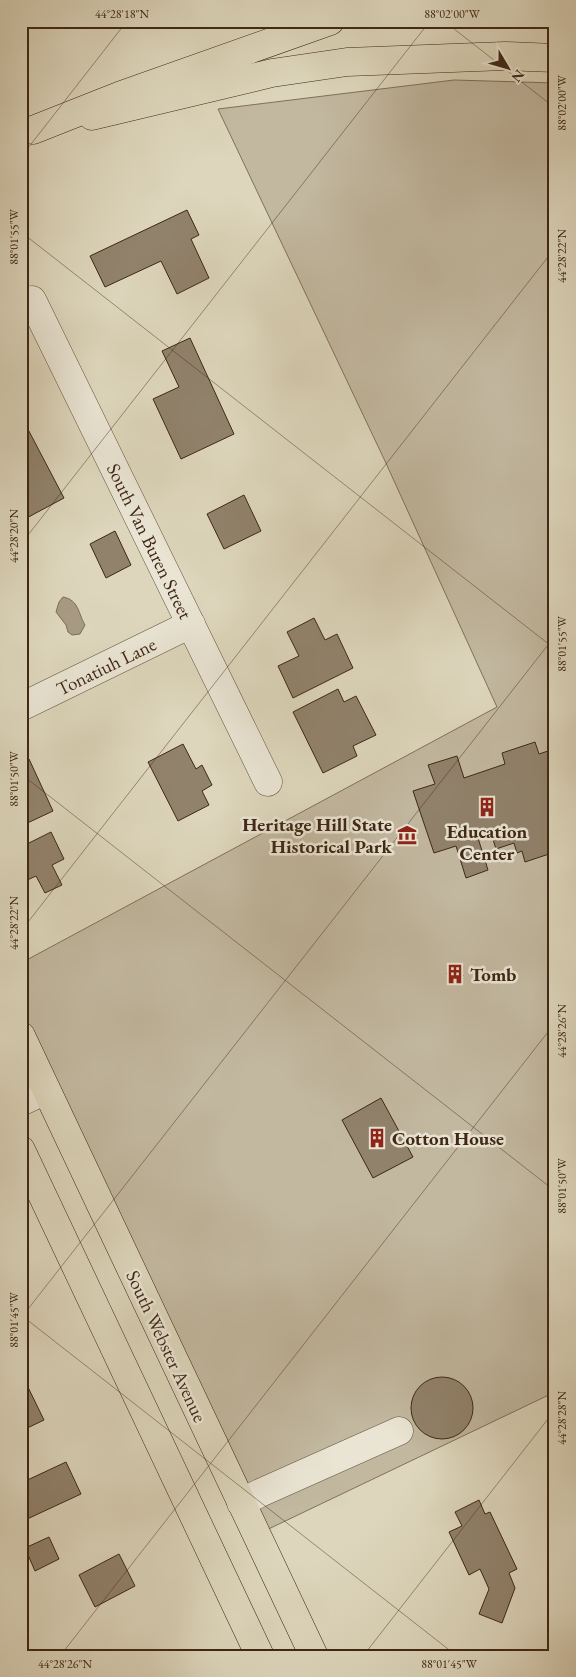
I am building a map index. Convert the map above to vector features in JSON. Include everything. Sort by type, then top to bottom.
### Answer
[{"type":"main road","points":[[27,132],[118,96],[330,21]]},
{"type":"main road","points":[[27,132],[272,73],[347,62],[505,56],[555,58]]},
{"type":"main road","name":"South Webster Avenue","points":[[21,1036],[314,1656]]},
{"type":"main road","points":[[21,1150],[260,1656]]},
{"type":"street","name":"South Van Buren Street","points":[[32,300],[268,782]]},
{"type":"street","name":"Tonatiuh Lane","points":[[21,707],[191,624]]},
{"type":"street","points":[[21,1102],[46,1090]]},
{"type":"street","points":[[241,1503],[400,1431]]},
{"type":"shaded area","name":"Heritage Hill State Historical Park","points":[[454,80],[555,83],[555,1392],[256,1535],[21,1036],[21,963],[497,707],[385,461],[218,109]]},
{"type":"shaded area","points":[[63,597],[75,604],[85,625],[80,634],[72,635],[68,632],[66,625],[56,612],[59,602]]},
{"type":"building","points":[[187,210],[199,235],[191,239],[209,278],[177,294],[161,261],[105,287],[90,256]]},
{"type":"building","points":[[190,338],[234,434],[181,459],[153,399],[179,387],[162,351]]},
{"type":"building","points":[[21,416],[64,498],[21,521]]},
{"type":"building","points":[[244,495],[261,531],[224,549],[207,514]]},
{"type":"building","points":[[115,531],[131,565],[106,578],[90,544]]},
{"type":"building","points":[[314,618],[325,640],[337,634],[353,668],[293,698],[278,666],[299,656],[287,632]]},
{"type":"building","points":[[338,689],[344,702],[356,696],[376,735],[353,746],[357,756],[323,773],[293,712]]},
{"type":"building","name":"Education Center","points":[[535,742],[539,754],[555,750],[555,852],[525,862],[522,851],[517,853],[514,843],[496,849],[491,833],[478,838],[488,870],[466,878],[456,846],[434,853],[413,791],[435,784],[428,765],[457,756],[464,778],[505,764],[502,753]]},
{"type":"building","points":[[183,744],[196,769],[202,765],[212,785],[202,791],[209,805],[178,821],[148,762]]},
{"type":"building","points":[[29,759],[53,811],[21,826],[21,762]]},
{"type":"building","points":[[51,832],[64,859],[52,865],[62,885],[45,893],[36,876],[21,883],[21,847]]},
{"type":"building","name":"Tomb","points":[[459,968],[463,976],[450,981],[447,973]]},
{"type":"building","name":"Cotton House","points":[[381,1098],[413,1157],[373,1178],[342,1120]]},
{"type":"building","points":[[21,1373],[44,1420],[21,1431]]},
{"type":"building","points":[[436,1377],[448,1377],[464,1386],[471,1396],[473,1408],[471,1420],[464,1430],[448,1439],[436,1439],[425,1434],[416,1425],[411,1414],[411,1402],[416,1391],[425,1382]]},
{"type":"building","points":[[21,1456],[27,1469],[21,1472]]},
{"type":"building","points":[[66,1462],[81,1494],[25,1520],[21,1511],[21,1483]]},
{"type":"building","points":[[479,1500],[485,1514],[490,1512],[517,1569],[509,1573],[515,1588],[502,1623],[479,1614],[489,1589],[480,1569],[469,1575],[449,1532],[462,1526],[455,1512]]},
{"type":"building","points":[[49,1537],[59,1559],[35,1571],[25,1548]]},
{"type":"building","points":[[119,1554],[135,1586],[95,1607],[79,1575]]},
{"type":"place","name":"Education Center","points":[[487,807]]},
{"type":"place","name":"Heritage Hill State Historical Park","points":[[407,835]]},
{"type":"place","name":"Tomb","points":[[455,974]]},
{"type":"place","name":"Cotton House","points":[[377,1138]]}]
